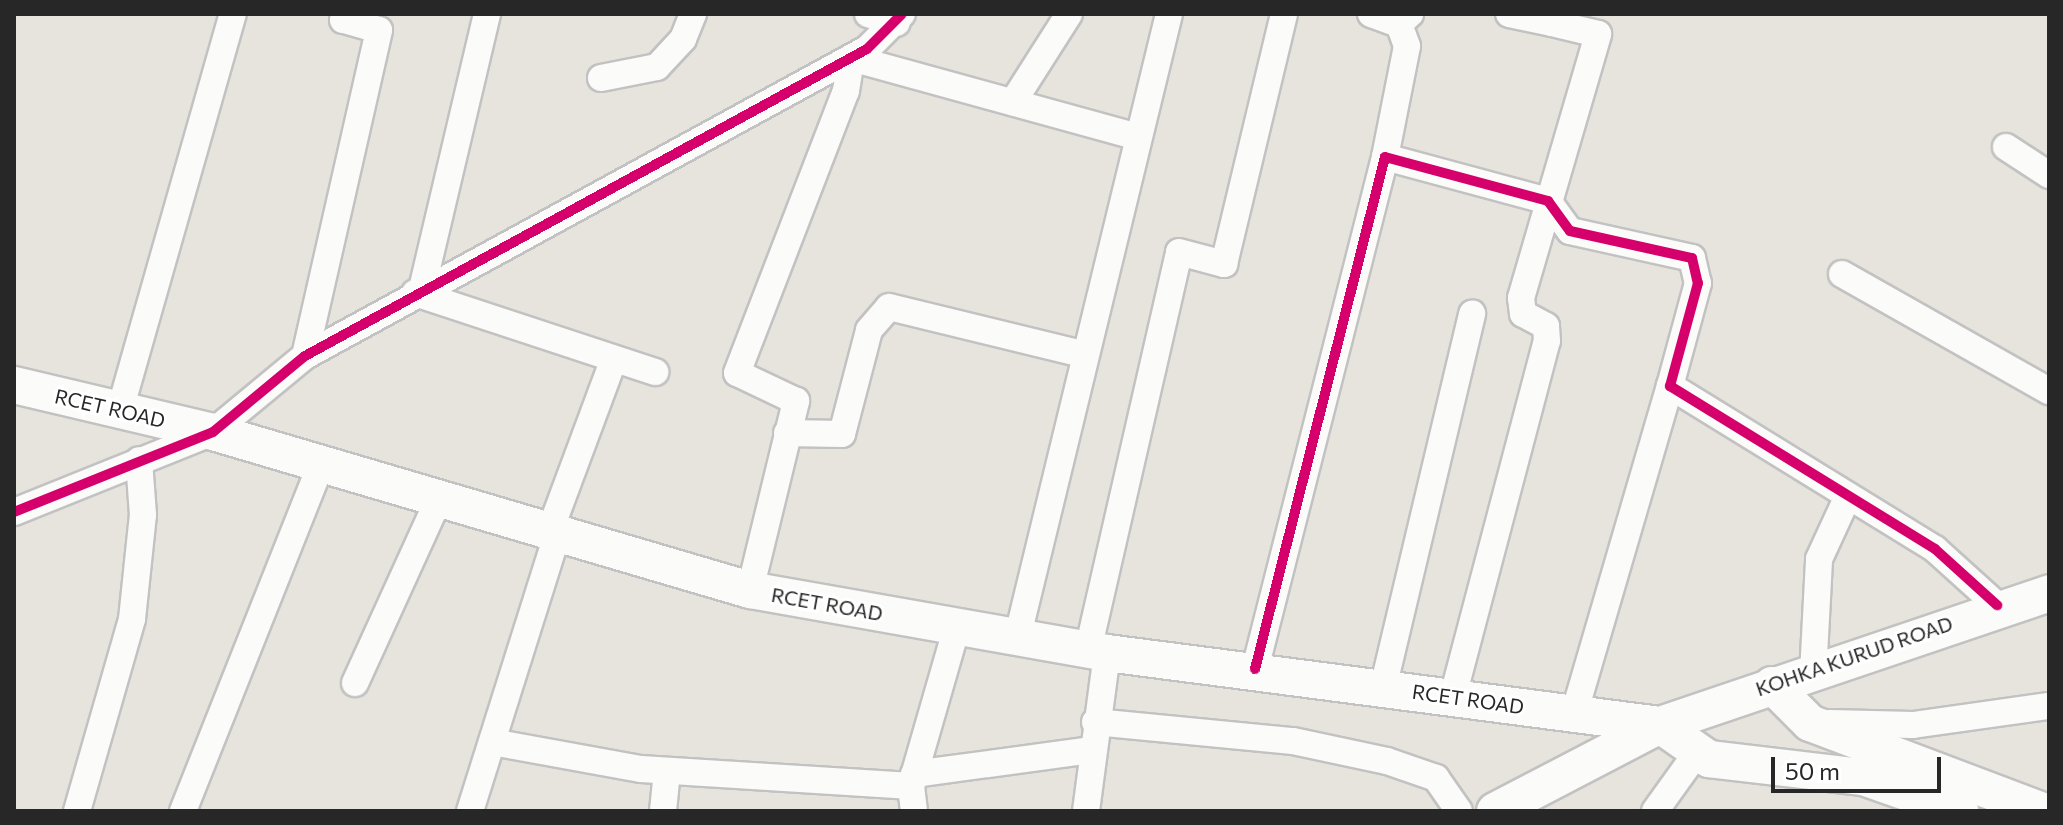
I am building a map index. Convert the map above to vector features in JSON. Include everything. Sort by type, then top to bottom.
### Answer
[{"type":"main road","name":"RCET ROAD","points":[[14,385],[213,432],[552,537],[750,590],[1017,639],[1660,725]]},
{"type":"main road","name":"KOHKA KURUD ROAD","points":[[1495,811],[1660,725],[1772,685],[1813,675],[1997,605],[2049,593]]},
{"type":"main road","points":[[1772,685],[1810,723],[2043,811]]},
{"type":"main road","points":[[1756,763],[1810,723]]},
{"type":"main road","points":[[1660,725],[1696,754],[1863,777],[1960,811]]},
{"type":"street","points":[[120,410],[233,14]]},
{"type":"street","points":[[305,356],[379,30],[343,20],[344,14]]},
{"type":"street","points":[[418,291],[487,14]]},
{"type":"street","points":[[601,78],[657,67],[683,39],[693,14]]},
{"type":"street","points":[[868,14],[899,18]]},
{"type":"street","points":[[1013,102],[1069,14]]},
{"type":"street","points":[[1017,639],[1082,354],[1169,14]]},
{"type":"street","points":[[1086,811],[1098,651],[1179,252],[1224,264],[1284,14]]},
{"type":"street","points":[[1255,669],[1385,157],[1407,46],[1405,19],[1371,14]]},
{"type":"street","points":[[1453,696],[1547,341],[1546,326],[1520,304],[1598,34],[1551,18],[1509,14]]},
{"type":"street","points":[[14,512],[213,432],[305,356],[418,291],[851,58],[899,18]]},
{"type":"street","points":[[851,58],[1137,137]]},
{"type":"street","points":[[750,590],[796,401],[737,373],[846,91],[851,58]]},
{"type":"street","points":[[2006,147],[2049,175]]},
{"type":"street","points":[[1385,157],[1548,201],[1570,231],[1686,255],[1697,265],[1670,386],[1574,714]]},
{"type":"street","points":[[1842,274],[2049,391]]},
{"type":"street","points":[[418,291],[655,372]]},
{"type":"street","points":[[787,433],[842,434],[869,330],[889,307],[1082,354]]},
{"type":"street","points":[[1383,688],[1472,313]]},
{"type":"street","points":[[470,811],[552,537],[614,359]]},
{"type":"street","points":[[1670,386],[1847,498],[1935,549],[1997,605]]},
{"type":"street","points":[[77,811],[132,619],[143,530],[139,460]]},
{"type":"street","points":[[183,811],[321,465]]},
{"type":"street","points":[[1813,675],[1819,559],[1847,498]]},
{"type":"street","points":[[355,683],[438,501]]},
{"type":"street","points":[[913,790],[957,627]]},
{"type":"street","points":[[1810,723],[1913,725],[2049,706]]},
{"type":"street","points":[[1095,722],[1293,741],[1387,761],[1436,778],[1459,811]]},
{"type":"street","points":[[492,742],[667,771],[913,790],[1092,750]]},
{"type":"street","points":[[1655,811],[1696,754]]},
{"type":"street","points":[[663,811],[667,771]]},
{"type":"cycle path","points":[[14,512],[213,432],[305,356],[867,49],[902,14]]},
{"type":"cycle path","points":[[1255,669],[1385,157],[1548,201],[1570,231],[1692,258],[1698,283],[1670,386],[1935,549],[1997,605]]}]
